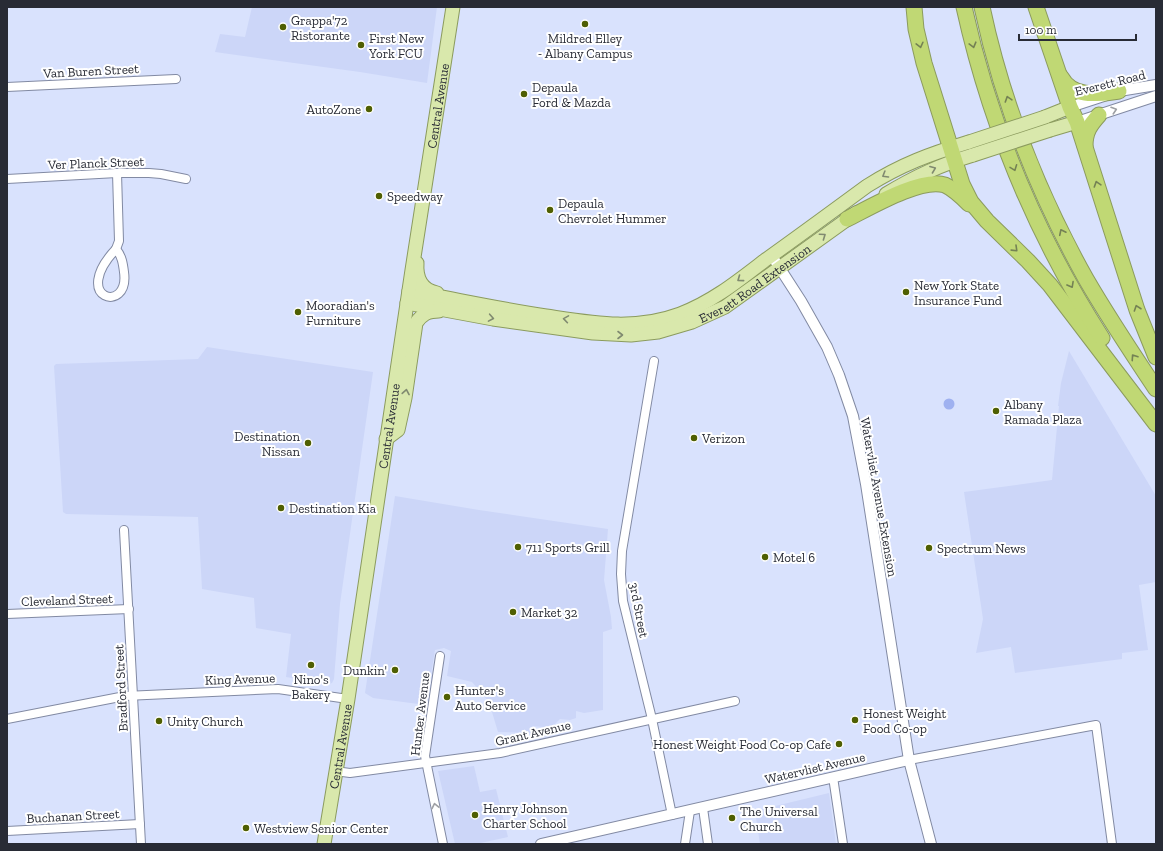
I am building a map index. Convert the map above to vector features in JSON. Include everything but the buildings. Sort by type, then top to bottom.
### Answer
[{"type":"highway","points":[[914,7],[919,46],[962,184],[971,202],[996,230]]},
{"type":"highway","points":[[964,7],[974,49],[993,113],[1017,176],[1030,205],[1057,260],[1085,311],[1156,420]]},
{"type":"highway","points":[[982,7],[991,45],[1010,108],[1046,199],[1086,278],[1115,327],[1156,389]]},
{"type":"highway","points":[[1036,7],[1085,148],[1137,310],[1156,357]]},
{"type":"highway","points":[[1056,67],[1066,86],[1080,93],[1096,95],[1119,91]]},
{"type":"highway","points":[[1085,148],[1088,128],[1099,115]]},
{"type":"highway","points":[[847,219],[910,189],[922,185],[935,184],[946,186],[953,190],[1028,260],[1050,285],[1156,424]]},
{"type":"main road","name":"Central Avenue","points":[[324,844],[348,699],[417,234],[453,7]]},
{"type":"main road","name":"Everett Road Extension","points":[[408,297],[453,311],[501,320],[613,335],[658,332],[683,326],[715,312],[738,298],[847,219],[969,142],[1045,117],[1070,107]]},
{"type":"main road","name":"Everett Road Extension","points":[[408,297],[583,322],[615,325],[643,323],[680,314],[710,299],[772,256],[867,186],[886,174],[920,158],[952,154],[973,155],[1076,122]]},
{"type":"main road","points":[[417,234],[416,273],[427,289],[434,292],[515,306],[526,313]]},
{"type":"main road","points":[[386,439],[398,430],[405,398],[416,323],[426,313],[432,311],[453,311]]},
{"type":"street","name":"Van Buren Street","points":[[7,87],[176,79]]},
{"type":"street","name":"Everett Road","points":[[1070,107],[1119,91],[1156,85]]},
{"type":"street","name":"Everett Road","points":[[1076,122],[1156,96]]},
{"type":"street","name":"Ver Planck Street","points":[[7,179],[117,174],[161,174],[186,179]]},
{"type":"street","points":[[116,249],[121,256],[125,282],[119,294],[108,297],[100,292],[98,276],[103,266],[116,249],[119,241],[117,174]]},
{"type":"street","name":"Watervliet Avenue Extension","points":[[772,256],[814,323],[841,381],[852,416],[866,484],[909,760],[931,844]]},
{"type":"street","name":"3rd Street","points":[[654,361],[622,552],[621,574],[624,601],[652,719],[672,815]]},
{"type":"street","name":"Bradford Street","points":[[124,530],[141,844]]},
{"type":"street","name":"Cleveland Street","points":[[7,614],[129,609]]},
{"type":"street","name":"Hunter Avenue","points":[[440,656],[425,753],[443,844]]},
{"type":"street","name":"King Avenue","points":[[7,719],[125,696],[278,689],[348,699]]},
{"type":"street","name":"Grant Avenue","points":[[335,772],[350,772],[500,753],[735,702]]},
{"type":"street","name":"Watervliet Avenue","points":[[541,844],[567,841],[909,760],[1096,725],[1112,844]]},
{"type":"street","points":[[833,777],[843,844]]},
{"type":"street","points":[[703,808],[708,844]]},
{"type":"street","points":[[685,844],[690,811]]},
{"type":"street","name":"Buchanan Street","points":[[7,831],[140,824]]},
{"type":"shaded area","points":[[252,7],[437,7],[427,83],[215,52],[220,34],[245,37]]},
{"type":"shaded area","points":[[207,347],[373,372],[340,604],[334,679],[332,683],[328,684],[286,677],[291,634],[256,628],[254,598],[202,589],[198,517],[66,514],[63,512],[54,366],[56,364],[198,359]]},
{"type":"shaded area","points":[[1069,351],[1156,496],[1156,582],[1139,585],[1148,650],[1122,653],[1122,659],[1015,673],[1011,647],[976,653],[983,619],[964,492],[1052,480],[1061,383]]},
{"type":"shaded area","points":[[395,496],[608,529],[604,580],[612,629],[603,632],[603,710],[584,713],[576,711],[576,718],[570,720],[560,719],[554,725],[543,727],[532,726],[531,733],[498,732],[489,702],[472,682],[447,676],[451,651],[444,648],[435,650],[426,705],[373,698],[365,693]]},
{"type":"shaded area","name":"Henry Johnson Charter School","points":[[474,766],[480,792],[496,789],[508,837],[476,844],[455,844],[438,771]]},
{"type":"shaded area","points":[[829,793],[836,844],[760,844],[755,811]]},
{"type":"water","points":[[947,399],[951,399],[953,400],[953,408],[947,409],[944,406],[944,402]]},
{"type":"place","name":"Mildred Elley - Albany Campus","points":[[585,24]]},
{"type":"place","name":"Grappa'72 Ristorante","points":[[283,27]]},
{"type":"place","name":"First New York FCU","points":[[361,45]]},
{"type":"place","name":"Depaula Ford & Mazda","points":[[524,94]]},
{"type":"place","name":"AutoZone","points":[[369,109]]},
{"type":"place","name":"Speedway","points":[[379,196]]},
{"type":"place","name":"Depaula Chevrolet Hummer","points":[[550,210]]},
{"type":"place","name":"New York State Insurance Fund","points":[[906,292]]},
{"type":"place","name":"Mooradian's Furniture","points":[[298,312]]},
{"type":"place","name":"Albany Ramada Plaza","points":[[996,411]]},
{"type":"place","name":"Verizon","points":[[694,438]]},
{"type":"place","name":"Destination Nissan","points":[[308,443]]},
{"type":"place","name":"Destination Kia","points":[[281,508]]},
{"type":"place","name":"711 Sports Grill","points":[[518,547]]},
{"type":"place","name":"Spectrum News","points":[[929,548]]},
{"type":"place","name":"Motel 6","points":[[765,557]]},
{"type":"place","name":"Market 32","points":[[513,612]]},
{"type":"place","name":"Nino's Bakery","points":[[311,665]]},
{"type":"place","name":"Dunkin'","points":[[395,670]]},
{"type":"place","name":"Hunter's Auto Service","points":[[447,697]]},
{"type":"place","name":"Honest Weight Food Co-op","points":[[855,720]]},
{"type":"place","name":"Unity Church","points":[[159,721]]},
{"type":"place","name":"Honest Weight Food Co-op Cafe","points":[[839,744]]},
{"type":"place","name":"Henry Johnson Charter School","points":[[475,815]]},
{"type":"place","name":"The Universal Church","points":[[732,818]]},
{"type":"place","name":"Westview Senior Center","points":[[246,828]]}]
